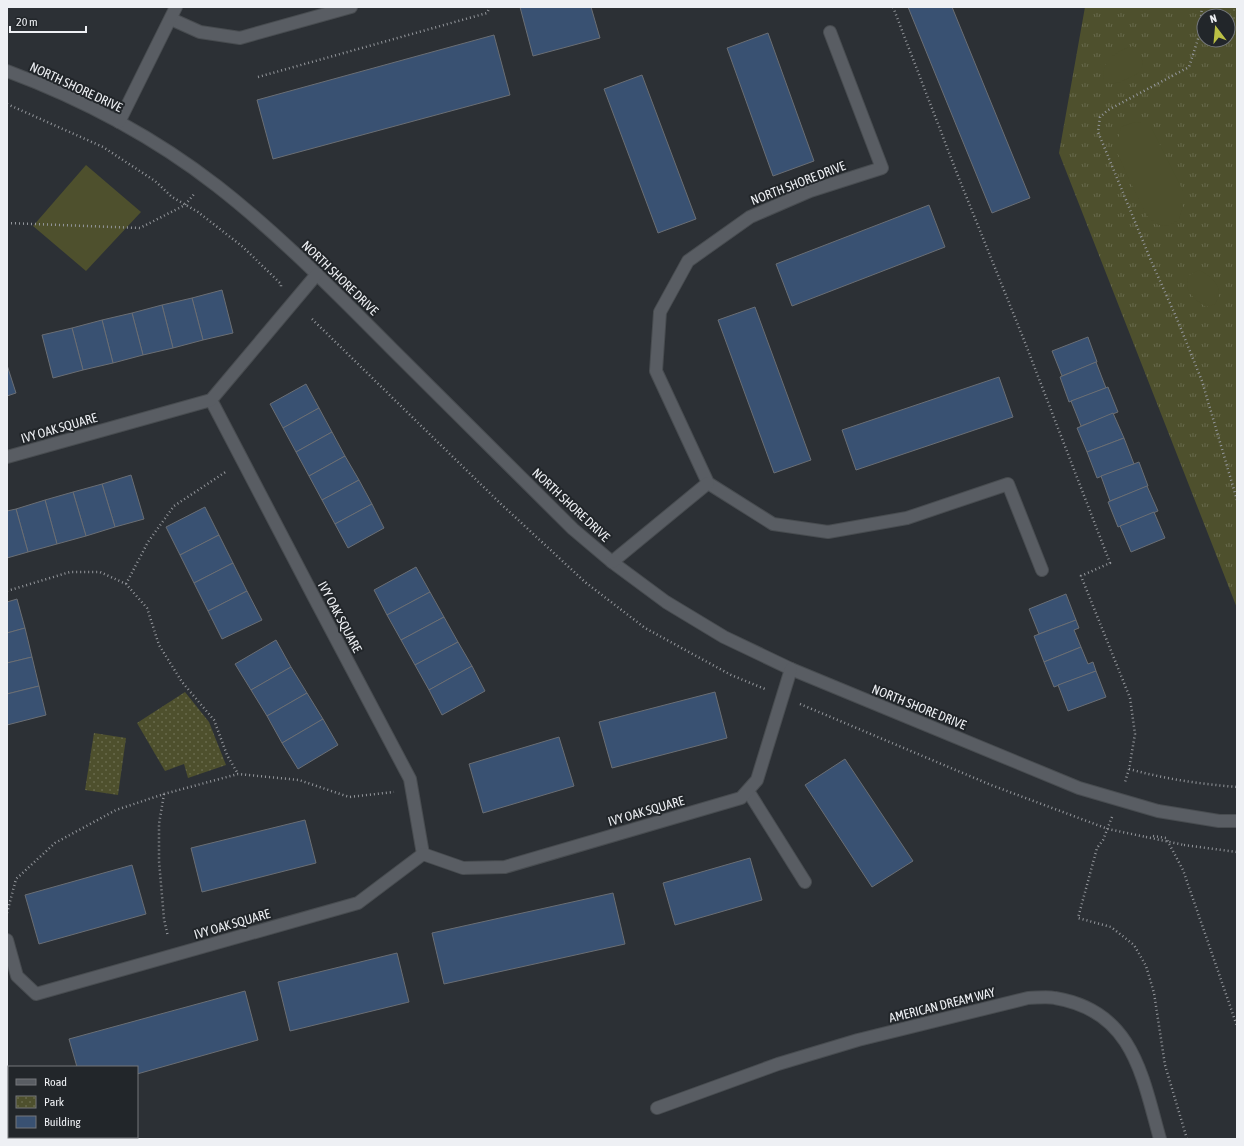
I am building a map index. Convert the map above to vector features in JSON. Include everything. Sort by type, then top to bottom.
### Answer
[{"type":"street","points":[[119,122],[176,7]]},
{"type":"street","points":[[170,19],[200,32],[240,38],[351,7]]},
{"type":"street","name":"NORTH SHORE DRIVE","points":[[708,483],[656,371],[660,312],[688,261],[750,217],[810,191],[882,168],[830,32]]},
{"type":"street","name":"NORTH SHORE DRIVE","points":[[7,71],[39,83],[98,111],[158,145],[206,179],[261,222],[317,274],[573,529],[612,562],[673,606],[724,637],[791,670],[1079,788],[1119,801],[1158,811],[1219,821],[1237,822]]},
{"type":"street","points":[[211,400],[317,274]]},
{"type":"street","name":"IVY OAK SQUARE","points":[[7,458],[211,400],[410,779],[424,854]]},
{"type":"street","points":[[612,562],[708,483],[773,524],[828,532],[907,518],[1008,484],[1042,570]]},
{"type":"street","name":"IVY OAK SQUARE","points":[[424,854],[463,868],[505,867],[741,798],[757,780],[791,670]]},
{"type":"street","points":[[748,791],[805,882]]},
{"type":"street","name":"IVY OAK SQUARE","points":[[7,940],[17,976],[36,994],[358,903],[424,854]]},
{"type":"street","name":"AMERICAN DREAM WAY","points":[[657,1108],[778,1064],[858,1040],[1028,998],[1054,997],[1080,1004],[1100,1016],[1120,1033],[1140,1069],[1160,1139]]},
{"type":"path","points":[[258,77],[487,13],[490,7]]},
{"type":"path","points":[[893,7],[1110,563],[1081,576],[1130,698],[1134,734],[1129,769],[1108,829],[1097,848],[1078,918],[1111,927],[1134,946],[1146,966],[1154,993],[1165,1065],[1187,1139]]},
{"type":"path","points":[[1202,7],[1199,36],[1189,67],[1108,110],[1100,117],[1098,132],[1202,381],[1237,500]]},
{"type":"path","points":[[7,104],[103,147],[155,181],[172,197],[198,212],[243,247],[281,284],[282,290]]},
{"type":"path","points":[[7,223],[140,228],[185,205],[206,179]]},
{"type":"path","points":[[126,584],[148,542],[174,506],[243,461]]},
{"type":"path","points":[[7,591],[70,572],[100,572],[126,584],[147,608],[160,645],[182,682],[214,720],[227,755],[238,774]]},
{"type":"path","points":[[1129,769],[1167,779],[1237,788]]},
{"type":"path","points":[[7,913],[16,879],[55,843],[116,810],[164,794],[238,774],[299,780],[349,797],[412,790]]},
{"type":"path","points":[[164,794],[159,824],[159,861],[164,919],[172,955]]},
{"type":"path","points":[[1108,829],[1184,845],[1237,852]]},
{"type":"path","points":[[1153,836],[1166,838],[1184,870],[1237,1026]]},
{"type":"green space","points":[[1085,7],[1237,7],[1237,608],[1059,153]]},
{"type":"green space","points":[[1237,7],[1237,45],[1236,8],[1231,8]]},
{"type":"green space","points":[[1133,46],[1141,55],[1143,65],[1138,73],[1121,82],[1110,84],[1104,80],[1103,73],[1107,62],[1116,54]]},
{"type":"green space","points":[[1141,122],[1151,127],[1183,191],[1183,206],[1179,219],[1169,226],[1158,225],[1147,216],[1118,154],[1118,140],[1121,127],[1132,123]]},
{"type":"green space","points":[[86,165],[141,212],[86,271],[33,226]]},
{"type":"green space","points":[[1199,270],[1213,280],[1219,291],[1219,296],[1215,304],[1206,307],[1189,292],[1187,285],[1189,275]]},
{"type":"green space","points":[[185,692],[209,722],[226,765],[188,778],[184,764],[165,771],[137,723]]},
{"type":"green space","points":[[94,733],[126,738],[118,795],[85,790]]},
{"type":"building","points":[[520,7],[591,7],[600,38],[533,56]]},
{"type":"building","points":[[908,7],[952,7],[1030,198],[992,213]]},
{"type":"building","points":[[768,33],[814,161],[773,176],[727,48]]},
{"type":"building","points":[[494,35],[510,95],[273,159],[257,100]]},
{"type":"building","points":[[642,75],[696,219],[658,233],[604,89]]},
{"type":"building","points":[[929,205],[945,247],[792,306],[776,264]]},
{"type":"building","points":[[222,290],[233,333],[203,340],[192,298]]},
{"type":"building","points":[[192,298],[203,340],[173,348],[162,305]]},
{"type":"building","points":[[162,305],[173,348],[143,355],[132,313]]},
{"type":"building","points":[[755,307],[811,460],[774,473],[718,320]]},
{"type":"building","points":[[132,313],[143,355],[113,363],[102,320]]},
{"type":"building","points":[[102,320],[113,363],[83,370],[72,328]]},
{"type":"building","points":[[72,328],[83,370],[53,378],[42,335]]},
{"type":"building","points":[[1088,337],[1097,362],[1062,376],[1052,351]]},
{"type":"building","points":[[1096,362],[1106,388],[1069,402],[1060,377]]},
{"type":"building","points":[[7,365],[16,393],[7,396]]},
{"type":"building","points":[[999,377],[1013,417],[856,470],[842,430]]},
{"type":"building","points":[[306,384],[319,408],[283,428],[270,404]]},
{"type":"building","points":[[1108,387],[1118,412],[1081,426],[1071,401]]},
{"type":"building","points":[[319,408],[332,432],[296,452],[283,428]]},
{"type":"building","points":[[1113,413],[1124,438],[1087,452],[1077,428]]},
{"type":"building","points":[[332,432],[345,456],[309,476],[296,452]]},
{"type":"building","points":[[1124,438],[1134,464],[1097,478],[1087,452]]},
{"type":"building","points":[[345,456],[359,480],[322,500],[309,476]]},
{"type":"building","points":[[1139,462],[1148,486],[1110,501],[1101,476]]},
{"type":"building","points":[[131,475],[144,519],[115,527],[102,484]]},
{"type":"building","points":[[359,480],[372,504],[335,524],[322,500]]},
{"type":"building","points":[[102,484],[115,527],[86,536],[73,492]]},
{"type":"building","points":[[1147,486],[1158,511],[1118,527],[1108,502]]},
{"type":"building","points":[[73,492],[86,536],[57,544],[45,500]]},
{"type":"building","points":[[45,500],[57,544],[28,552],[16,509]]},
{"type":"building","points":[[372,504],[384,528],[348,548],[335,524]]},
{"type":"building","points":[[205,507],[219,535],[180,555],[166,527]]},
{"type":"building","points":[[16,509],[28,552],[7,558],[7,511]]},
{"type":"building","points":[[1154,512],[1165,538],[1131,552],[1120,526]]},
{"type":"building","points":[[219,535],[233,563],[194,583],[180,555]]},
{"type":"building","points":[[233,563],[247,591],[208,611],[194,583]]},
{"type":"building","points":[[416,567],[430,592],[387,615],[374,590]]},
{"type":"building","points":[[247,591],[262,620],[222,639],[208,611]]},
{"type":"building","points":[[430,592],[444,617],[401,640],[387,615]]},
{"type":"building","points":[[1066,594],[1076,620],[1039,634],[1029,609]]},
{"type":"building","points":[[17,599],[25,628],[7,633],[7,602]]},
{"type":"building","points":[[444,617],[458,642],[415,665],[401,640]]},
{"type":"building","points":[[1076,620],[1079,628],[1074,630],[1081,647],[1044,662],[1034,636]]},
{"type":"building","points":[[25,628],[32,657],[7,663],[7,633]]},
{"type":"building","points":[[276,640],[291,667],[251,690],[235,664]]},
{"type":"building","points":[[458,642],[472,666],[429,690],[415,665]]},
{"type":"building","points":[[1081,647],[1088,664],[1093,662],[1096,671],[1054,687],[1044,662]]},
{"type":"building","points":[[32,657],[39,686],[7,694],[7,663]]},
{"type":"building","points":[[472,666],[485,691],[442,715],[429,690]]},
{"type":"building","points":[[291,667],[307,693],[267,716],[251,690]]},
{"type":"building","points":[[1096,671],[1106,697],[1068,711],[1058,685]]},
{"type":"building","points":[[39,686],[46,715],[7,725],[7,694]]},
{"type":"building","points":[[715,692],[727,738],[612,768],[599,722]]},
{"type":"building","points":[[307,693],[323,719],[282,743],[267,716]]},
{"type":"building","points":[[323,719],[338,745],[298,769],[282,743]]},
{"type":"building","points":[[559,737],[574,786],[483,813],[469,764]]},
{"type":"building","points":[[845,759],[913,861],[872,887],[805,785]]},
{"type":"building","points":[[305,820],[316,863],[202,892],[191,848]]},
{"type":"building","points":[[750,858],[762,900],[675,925],[663,883]]},
{"type":"building","points":[[132,865],[146,914],[39,944],[25,895]]},
{"type":"building","points":[[613,893],[625,944],[444,984],[432,933]]},
{"type":"building","points":[[397,953],[409,1002],[290,1031],[278,982]]},
{"type":"building","points":[[245,991],[258,1040],[138,1074],[138,1066],[77,1066],[69,1039]]}]
